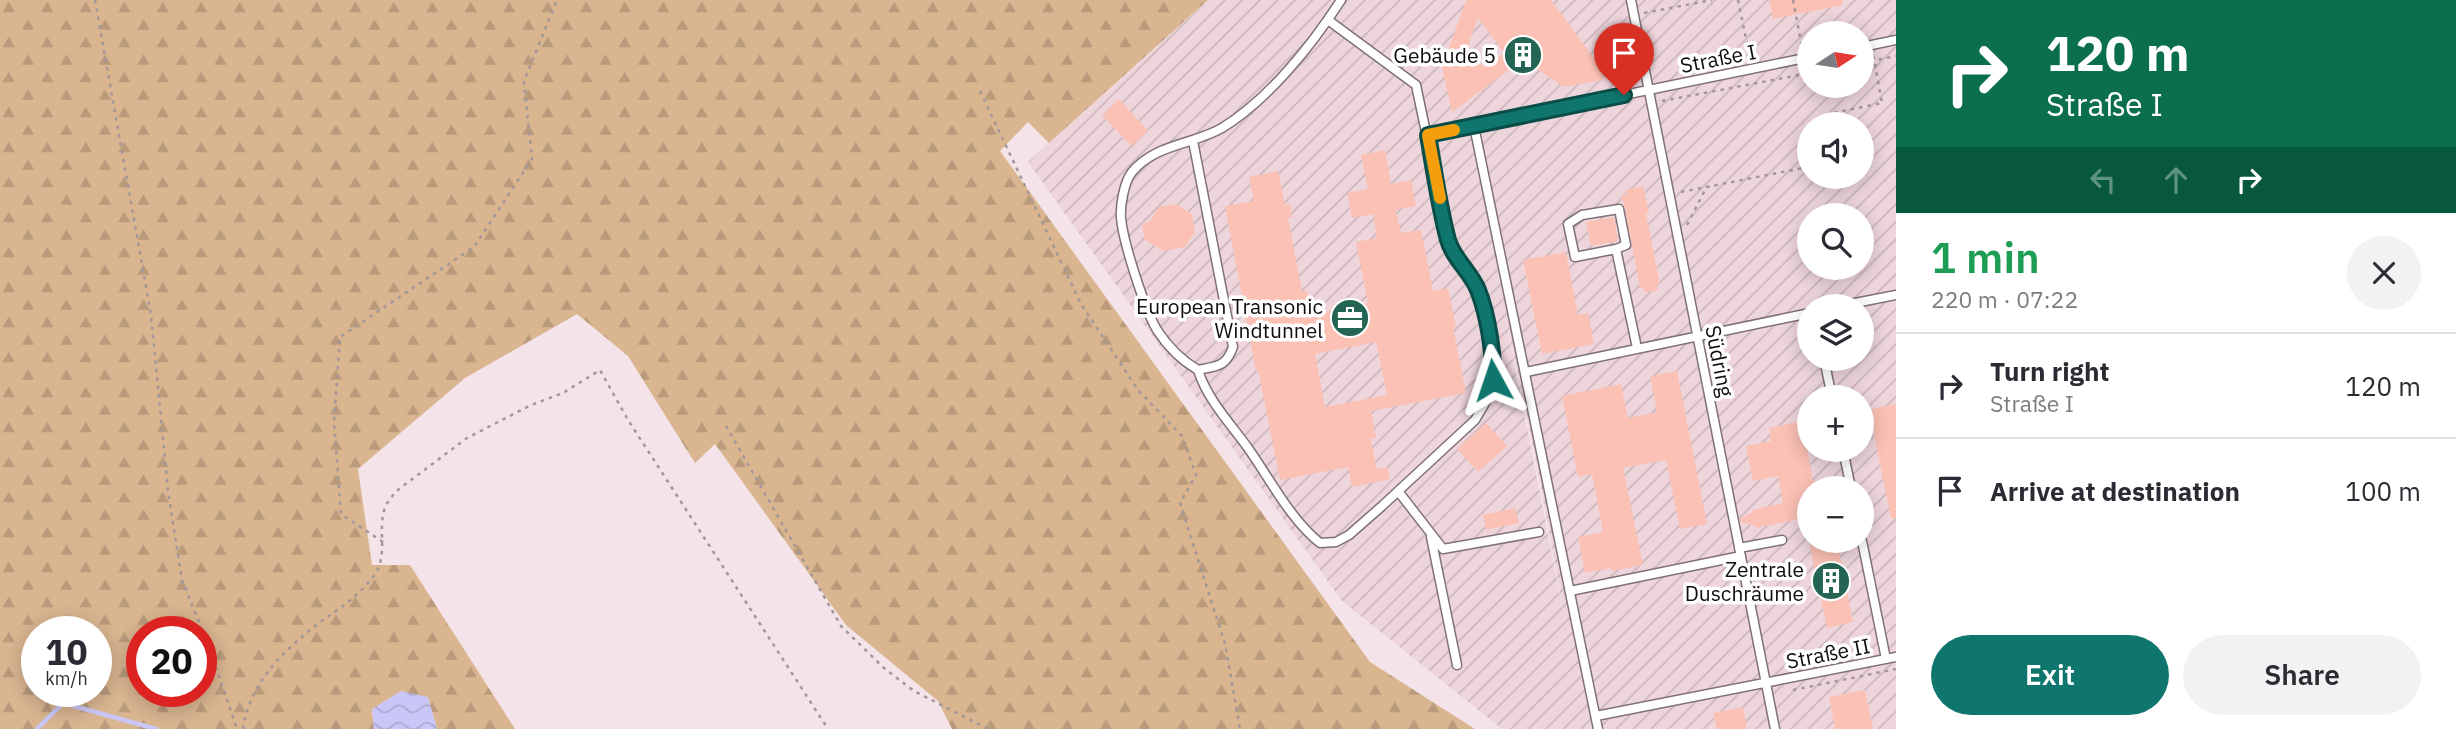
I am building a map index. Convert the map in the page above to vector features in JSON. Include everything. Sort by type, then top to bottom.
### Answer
[{"type":"lane","points":[[1328,20],[1416,85],[1448,242],[1457,261],[1478,290],[1494,363],[1493,380],[1483,410],[1475,420],[1349,534],[1336,542],[1320,543],[1300,522],[1218,408],[1203,385],[1198,370],[1181,360],[1156,328],[1131,262],[1120,217],[1123,195],[1131,173],[1158,151],[1193,141],[1223,128],[1293,65],[1341,0]]},
{"type":"lane","name":"Südring","points":[[1631,0],[1775,729]]},
{"type":"lane","points":[[1874,45],[1896,40]]},
{"type":"lane","name":"Straße I","points":[[1428,135],[1797,60]]},
{"type":"lane","points":[[1474,126],[1598,729]]},
{"type":"lane","points":[[1193,141],[1233,347],[1229,358],[1219,366],[1198,370]]},
{"type":"lane","points":[[1619,209],[1626,245],[1616,249],[1575,257],[1568,224],[1582,215],[1619,209]]},
{"type":"lane","points":[[1616,249],[1637,348]]},
{"type":"lane","points":[[1874,299],[1896,295]]},
{"type":"lane","points":[[1526,372],[1797,316]]},
{"type":"lane","points":[[1398,491],[1443,549],[1539,532]]},
{"type":"lane","points":[[1430,534],[1457,665]]},
{"type":"lane","points":[[1570,591],[1782,540]]},
{"type":"lane","points":[[1864,553],[1886,659]]},
{"type":"lane","name":"Straße II","points":[[1596,716],[1896,657]]},
{"type":"path","points":[[95,0],[151,315],[168,491],[182,580],[237,729]]},
{"type":"path","points":[[383,542],[341,514],[334,422],[340,337],[474,247],[532,159],[524,81],[557,0]]},
{"type":"path","points":[[1634,15],[1712,0]]},
{"type":"path","points":[[1738,0],[1750,58]]},
{"type":"path","points":[[1793,0],[1797,21]]},
{"type":"path","points":[[1838,112],[1882,103],[1874,60],[1896,56]]},
{"type":"path","points":[[1662,101],[1797,75]]},
{"type":"path","points":[[980,91],[1081,304],[1138,390],[1182,436],[1196,475],[1180,503],[1225,644],[1240,729]]},
{"type":"path","points":[[1679,192],[1797,169]]},
{"type":"path","points":[[1686,226],[1689,225],[1706,188]]},
{"type":"path","points":[[243,729],[248,703],[274,663],[347,603],[380,564],[384,511],[390,498],[414,476],[467,438],[531,405],[563,393],[600,370],[635,431],[828,729]]},
{"type":"path","points":[[726,426],[841,626],[885,669],[914,691],[988,729]]},
{"type":"path","points":[[1791,690],[1896,670]]},
{"type":"shaded area","points":[[1209,0],[1896,0],[1896,729],[1502,729],[1342,601],[1028,162]],"holes":[[[1501,296],[1538,471],[1566,626]]]},
{"type":"green space","points":[[0,0],[1208,0],[1049,143],[1028,122],[1000,151],[1370,662],[1475,729],[952,729],[938,701],[846,625],[715,444],[695,463],[628,356],[577,314],[465,378],[358,469],[372,565],[410,565],[515,729],[437,729],[428,698],[372,709],[374,729],[0,729]]},
{"type":"water","points":[[401,691],[428,697],[437,729],[374,729],[372,709]]},
{"type":"building","name":"Gebäude 5","points":[[1466,0],[1551,0],[1604,72],[1603,80],[1564,87],[1523,60],[1452,112],[1442,68]],"holes":[[[1478,18],[1504,53],[1484,68],[1468,46]]]},
{"type":"building","points":[[1769,0],[1842,0],[1843,5],[1773,19]]},
{"type":"building","points":[[1119,99],[1148,131],[1131,146],[1102,115]]},
{"type":"building","name":"European Transonic Windtunnel","points":[[1385,150],[1391,184],[1411,180],[1416,206],[1396,210],[1401,233],[1421,230],[1433,291],[1448,288],[1466,393],[1371,411],[1376,438],[1371,439],[1377,469],[1387,467],[1390,479],[1352,487],[1348,467],[1280,480],[1225,206],[1254,201],[1249,177],[1278,171],[1285,205],[1290,204],[1292,217],[1288,218],[1302,291],[1307,290],[1311,314],[1368,303],[1356,242],[1377,238],[1373,214],[1352,218],[1347,193],[1368,189],[1361,155]],"holes":[[[1376,342],[1387,395],[1325,407],[1315,354]]]},
{"type":"building","points":[[1643,186],[1660,284],[1657,285],[1658,290],[1644,293],[1643,288],[1640,288],[1621,195],[1627,194],[1626,190]]},
{"type":"building","points":[[1176,204],[1192,214],[1195,232],[1185,247],[1163,251],[1145,240],[1142,224],[1149,222],[1159,207]]},
{"type":"building","points":[[1614,217],[1618,241],[1591,246],[1586,222]]},
{"type":"building","points":[[1566,252],[1578,315],[1588,313],[1594,344],[1542,354],[1523,260]]},
{"type":"building","points":[[1677,371],[1707,524],[1680,529],[1666,460],[1623,468],[1643,565],[1585,573],[1578,537],[1603,532],[1592,474],[1578,477],[1562,396],[1621,384],[1628,418],[1653,413],[1657,412],[1650,376]]},
{"type":"building","points":[[1896,404],[1896,518],[1891,518],[1874,435],[1874,409]]},
{"type":"building","points":[[1797,422],[1797,462],[1810,462],[1812,476],[1797,476],[1797,520],[1756,528],[1741,522],[1740,519],[1753,512],[1752,510],[1783,503],[1778,476],[1753,481],[1746,446],[1771,441],[1769,428]]},
{"type":"building","points":[[1486,423],[1507,446],[1478,472],[1457,449]]},
{"type":"building","points":[[1515,508],[1519,523],[1486,530],[1483,515]]},
{"type":"building","points":[[1811,553],[1839,553],[1853,622],[1827,628]]},
{"type":"building","points":[[1865,690],[1873,729],[1835,729],[1829,697]]},
{"type":"building","points":[[1743,707],[1747,729],[1717,729],[1713,713]]},
{"type":"waterway","points":[[37,729],[63,703],[156,729]]},
{"type":"slow traffic","points":[[1440,198],[1428,135],[1454,130]]},
{"type":"place","name":"Gebäude 5","points":[[1523,55]]},
{"type":"place","name":"European Transonic Windtunnel","points":[[1350,318]]},
{"type":"place","name":"Zentrale Duschräume","points":[[1831,581]]},
{"type":"route","points":[[1493,380],[1494,363],[1478,290],[1457,261],[1448,242],[1428,135],[1624,95]]}]
